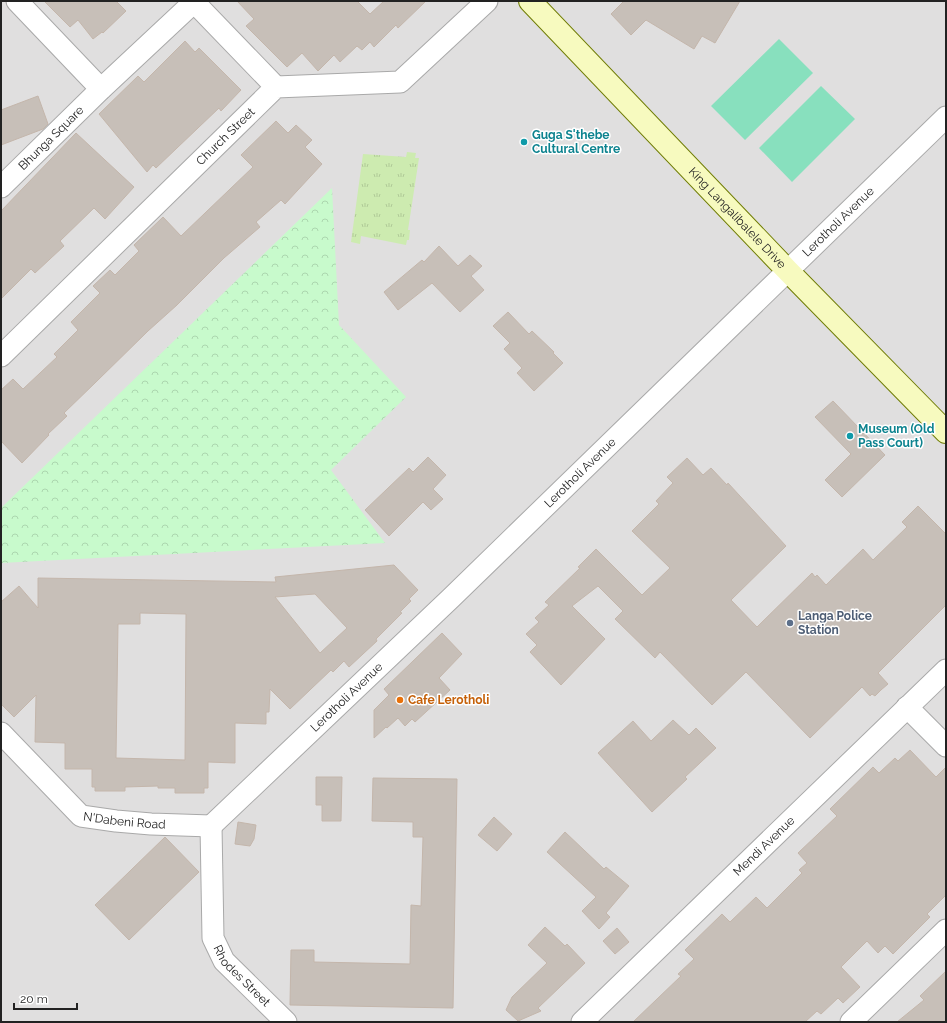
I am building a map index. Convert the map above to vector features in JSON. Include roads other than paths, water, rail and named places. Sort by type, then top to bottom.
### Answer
[{"type":"street","points":[[17,1],[101,89]]},
{"type":"street","points":[[193,1],[276,87],[400,82],[488,1]]},
{"type":"street","name":"Bhunga Square","points":[[1,187],[193,1]]},
{"type":"street","name":"King Langalibalele Drive","points":[[530,1],[788,271],[946,432]]},
{"type":"street","name":"Church Street","points":[[1,356],[276,87]]},
{"type":"street","name":"Lerotholi Avenue","points":[[212,826],[451,598],[946,117]]},
{"type":"street","name":"Mendi Avenue","points":[[582,1022],[946,670]]},
{"type":"street","points":[[908,706],[946,746]]},
{"type":"street","name":"N'Dabeni Road","points":[[1,732],[82,816],[130,822],[212,826]]},
{"type":"street","name":"Rhodes Street","points":[[212,826],[213,938],[224,961],[286,1022]]},
{"type":"street","points":[[851,1022],[946,930]]},
{"type":"place","name":"Guga S'thebe Cultural Centre","points":[[524,142]]},
{"type":"place","name":"Museum (Old Pass Court)","points":[[850,436]]},
{"type":"place","name":"Langa Police Station","points":[[790,623]]},
{"type":"place","name":"Cafe Lerotholi","points":[[400,700]]}]
